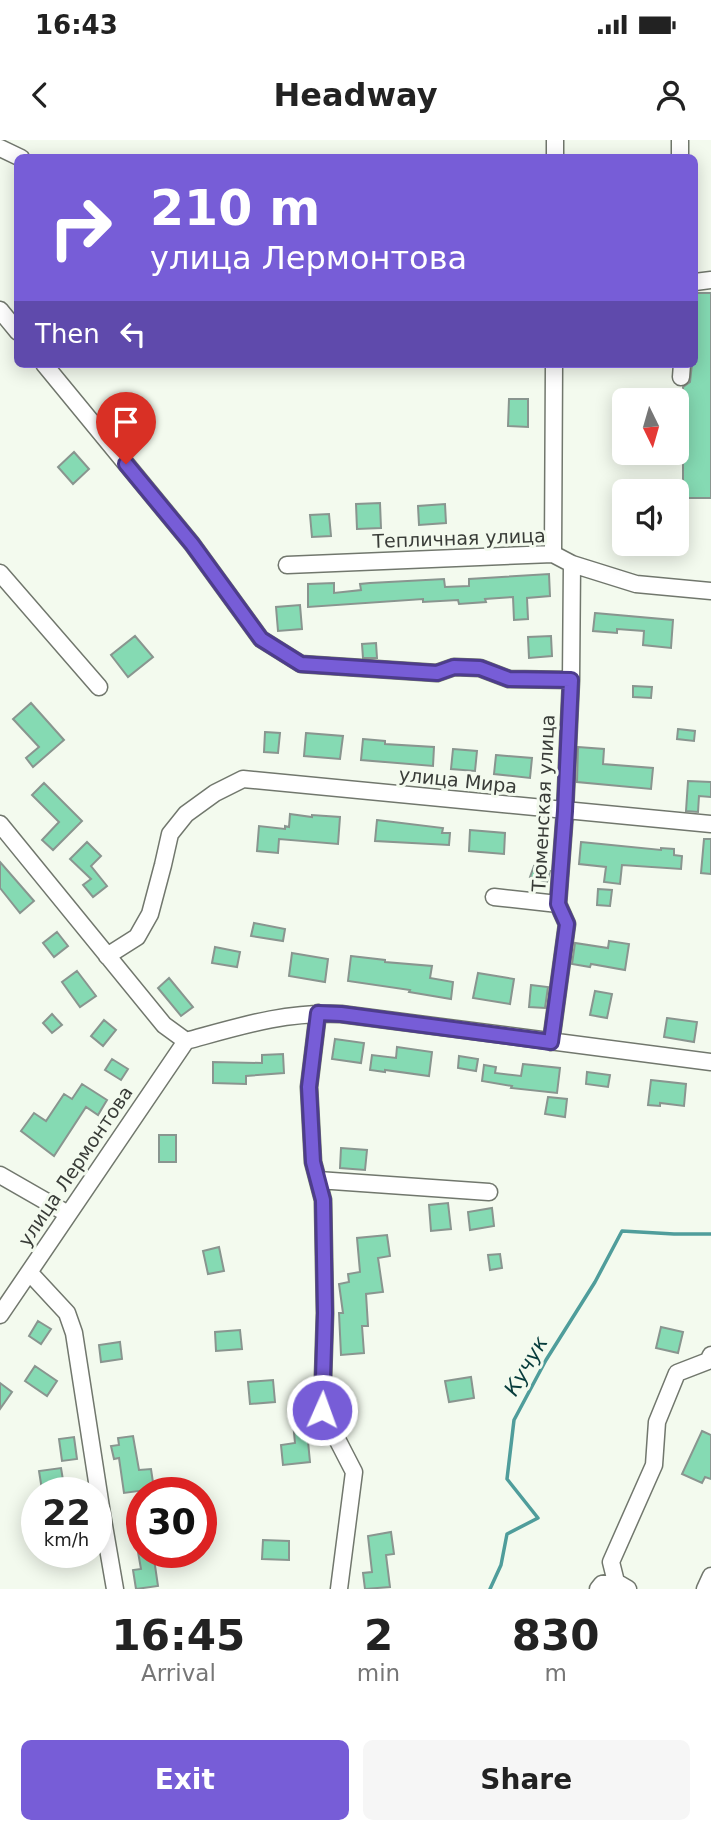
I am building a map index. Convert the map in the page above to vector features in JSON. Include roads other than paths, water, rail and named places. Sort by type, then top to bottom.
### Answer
[{"type":"street","points":[[0,310],[14,327]]},
{"type":"street","points":[[47,368],[192,544],[261,639],[301,664],[437,673],[454,667],[480,668],[509,679],[571,680]]},
{"type":"street","points":[[553,554],[554,368]]},
{"type":"street","name":"Тепличная улица","points":[[287,565],[553,554],[572,564],[636,584],[711,592]]},
{"type":"street","name":"Тюменская улица","points":[[551,1042],[567,924],[558,904],[571,680],[572,564]]},
{"type":"street","points":[[0,573],[99,687]]},
{"type":"street","name":"улица Мира","points":[[107,956],[137,937],[150,914],[170,834],[186,814],[215,793],[243,779],[711,824]]},
{"type":"street","points":[[0,824],[164,1025],[186,1041],[265,1019],[318,1013],[711,1062]]},
{"type":"street","points":[[494,897],[558,904]]},
{"type":"street","points":[[318,1013],[309,1087],[313,1162],[323,1200],[325,1313],[322,1410],[354,1472],[339,1589]]},
{"type":"street","name":"улица Лермонтова","points":[[0,1315],[186,1041]]},
{"type":"street","points":[[0,1175],[68,1214]]},
{"type":"street","points":[[318,1180],[489,1192]]},
{"type":"street","points":[[29,1272],[67,1313],[74,1333],[115,1589]]},
{"type":"street","points":[[598,1589],[602,1584],[622,1585],[611,1562],[654,1465],[657,1422],[677,1373],[708,1361],[711,1355]]},
{"type":"street","points":[[705,1589],[711,1576]]},
{"type":"waterway","name":"Кучук","points":[[490,1589],[501,1565],[507,1534],[538,1518],[507,1479],[514,1420],[622,1231],[711,1234]]}]
